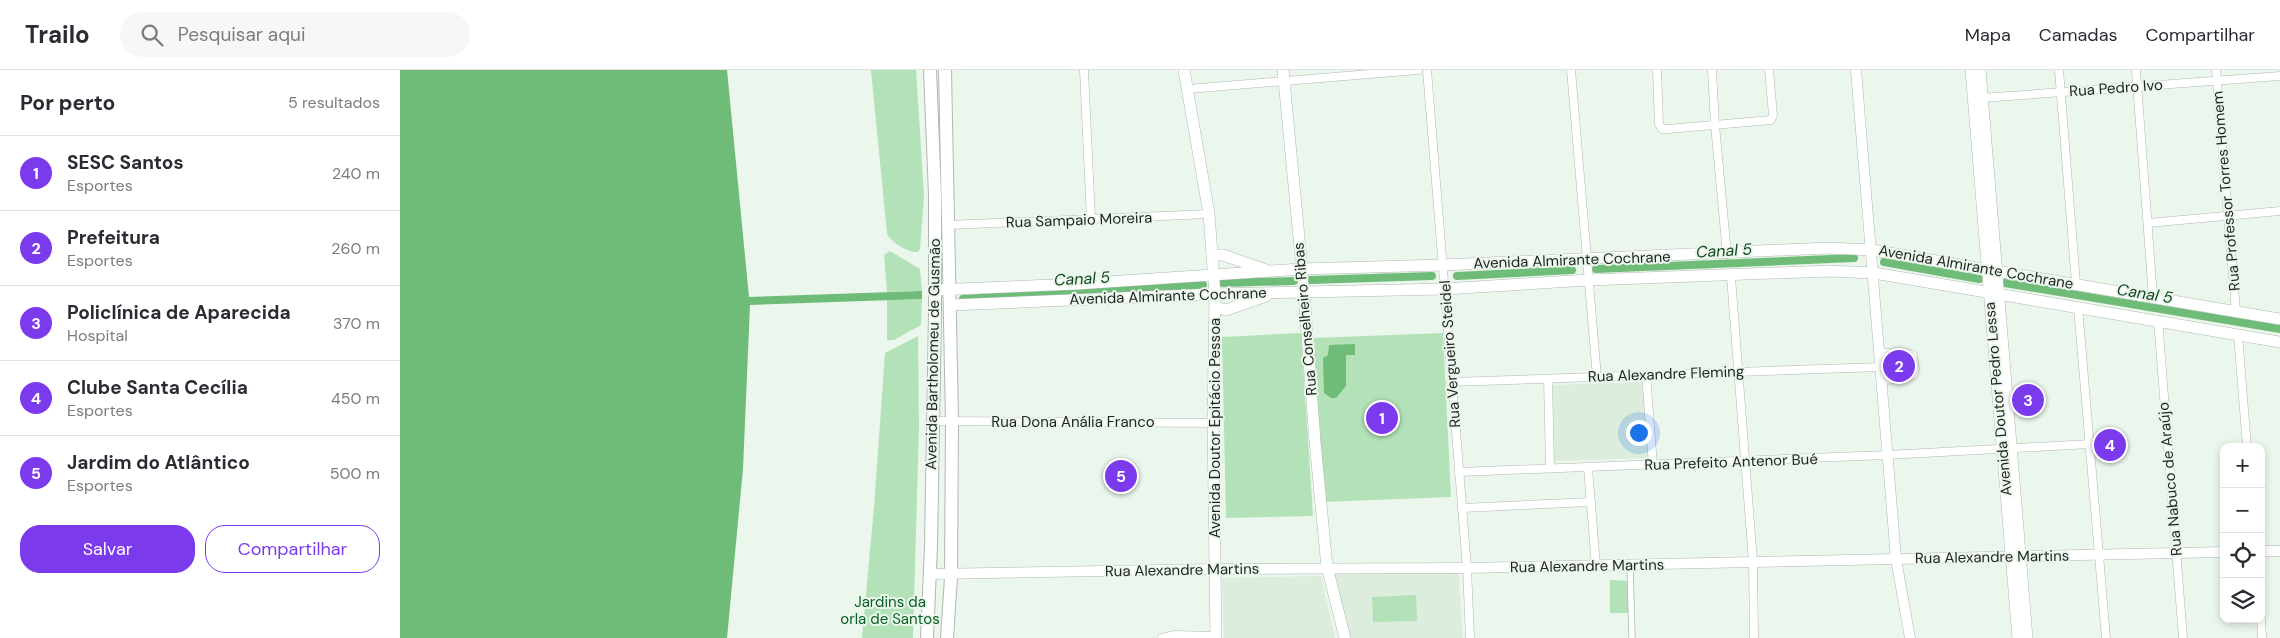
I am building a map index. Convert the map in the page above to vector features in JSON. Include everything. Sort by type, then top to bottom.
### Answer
[{"type":"main road","name":"Avenida Bartholomeu de Gusmão","points":[[927,638],[930,574],[935,290],[935,195],[930,70]]},
{"type":"main road","name":"Avenida Bartholomeu de Gusmão","points":[[944,70],[952,421],[950,574],[947,638]]},
{"type":"main road","name":"Avenida Doutor Epitácio Pessoa","points":[[1184,70],[1209,214],[1214,284],[1213,423],[1216,637]]},
{"type":"main road","name":"Avenida Doutor Pedro Lessa","points":[[1971,70],[1992,270],[2007,449],[2015,557],[2018,638]]},
{"type":"main road","name":"Avenida Doutor Pedro Lessa","points":[[1980,70],[1992,270]]},
{"type":"main road","name":"Rua Conselheiro Ribas","points":[[1283,75],[1302,270]]},
{"type":"main road","name":"Avenida Almirante Cochrane","points":[[950,305],[1214,284],[1272,272],[1302,270],[1443,267],[1827,248],[1872,251],[2280,319]]},
{"type":"main road","points":[[1212,255],[1223,255],[1272,272]]},
{"type":"main road","name":"Avenida Almirante Cochrane","points":[[935,290],[1214,284],[1275,293],[1304,290],[1444,287],[1588,279],[1731,277],[1829,271],[1874,271],[1994,294],[2158,320],[2280,342]]},
{"type":"main road","name":"Rua Conselheiro Ribas","points":[[1304,290],[1315,442],[1327,568],[1345,638]]},
{"type":"main road","points":[[1215,307],[1226,310],[1275,293]]},
{"type":"main road","name":"Avenida Doutor Pedro Lessa","points":[[2015,557],[2027,638]]},
{"type":"street","points":[[1084,70],[1091,220]]},
{"type":"street","points":[[1188,88],[1283,75],[1418,70]]},
{"type":"street","name":"Rua Vergueiro Steidel","points":[[1427,70],[1467,568],[1470,638]]},
{"type":"street","points":[[1570,70],[1597,377]]},
{"type":"street","points":[[1657,70],[1659,124],[1662,129],[1771,120],[1773,115],[1770,70]]},
{"type":"street","points":[[1712,70],[1727,254]]},
{"type":"street","points":[[1856,70],[1874,271],[1896,559],[1910,638]]},
{"type":"street","points":[[2059,70],[2076,284]]},
{"type":"street","points":[[2136,70],[2153,297]]},
{"type":"street","name":"Rua Professor Torres Homem","points":[[2216,70],[2236,312]]},
{"type":"street","name":"Rua Pedro Ivo","points":[[1982,98],[2280,76]]},
{"type":"street","points":[[2148,223],[2280,211]]},
{"type":"street","name":"Rua Sampaio Moreira","points":[[948,225],[1209,214]]},
{"type":"street","name":"Rua Conselheiro Ribas","points":[[1302,270],[1304,290]]},
{"type":"street","points":[[1731,277],[1752,562],[1754,638]]},
{"type":"street","points":[[2078,307],[2106,638]]},
{"type":"street","name":"Rua Nabuco de Araújo","points":[[2158,320],[2183,638]]},
{"type":"street","points":[[2238,334],[2247,443]]},
{"type":"street","points":[[1880,353],[1909,352],[1913,355],[1916,369],[1914,375],[1910,378],[1882,380]]},
{"type":"street","name":"Rua Alexandre Fleming","points":[[1451,382],[1881,366]]},
{"type":"street","points":[[1646,376],[1653,465]]},
{"type":"street","points":[[1548,378],[1550,468]]},
{"type":"street","name":"Rua Dona Anália Franco","points":[[933,420],[1213,423]]},
{"type":"street","name":"Rua Prefeito Antenor Bué","points":[[1459,472],[1887,456],[2090,444]]},
{"type":"street","points":[[1588,468],[1596,566]]},
{"type":"street","points":[[1462,508],[1591,502]]},
{"type":"street","points":[[2265,551],[2280,551]]},
{"type":"street","name":"Rua Alexandre Martins","points":[[930,574],[1215,569],[1596,566],[2220,552]]},
{"type":"street","points":[[1630,565],[1632,638]]},
{"type":"street","points":[[2261,623],[2262,638]]},
{"type":"street","points":[[1162,638],[1175,636],[1216,637]]},
{"type":"shaded area","points":[[400,70],[727,70],[749,297],[922,291],[922,299],[750,305],[743,469],[727,638],[400,638]]},
{"type":"shaded area","points":[[1355,344],[1355,355],[1346,355],[1346,386],[1336,398],[1331,398],[1324,393],[1323,358],[1328,355],[1329,345]]},
{"type":"shaded area","points":[[1643,382],[1648,458],[1554,461],[1553,385]]},
{"type":"shaded area","points":[[1458,569],[1463,638],[1349,638],[1333,578],[1334,571]]},
{"type":"shaded area","points":[[1321,576],[1335,638],[1224,638],[1222,578]]},
{"type":"green space","points":[[871,70],[916,70],[924,196],[920,249],[918,252],[901,247],[887,234]]},
{"type":"green space","points":[[890,251],[920,269],[922,291],[887,292],[884,255]]},
{"type":"green space","points":[[922,299],[921,325],[894,340],[887,340],[887,300]]},
{"type":"green space","points":[[1301,333],[1313,516],[1226,518],[1222,337]]},
{"type":"green space","points":[[1443,333],[1451,497],[1322,502],[1314,338]]},
{"type":"green space","name":"Jardins da orla de Santos","points":[[918,336],[919,425],[913,638],[862,638],[885,353]]},
{"type":"green space","points":[[1897,357],[1904,360],[1907,367],[1904,374],[1897,377],[1890,374],[1887,367],[1890,360]]},
{"type":"green space","points":[[1105,468],[1138,469],[1138,484],[1104,483]]},
{"type":"green space","points":[[1610,580],[1629,581],[1628,613],[1610,613]]},
{"type":"green space","points":[[1416,595],[1417,621],[1373,622],[1372,597]]},
{"type":"waterway","name":"Canal 5","points":[[1596,269],[1854,258]]},
{"type":"waterway","name":"Canal 5","points":[[1884,262],[1979,279]]},
{"type":"waterway","name":"Canal 5","points":[[1457,276],[1572,270]]},
{"type":"waterway","name":"Canal 5","points":[[1310,280],[1432,276]]},
{"type":"waterway","name":"Canal 5","points":[[1223,283],[1294,281]]},
{"type":"waterway","name":"Canal 5","points":[[2005,283],[2280,329]]},
{"type":"waterway","name":"Canal 5","points":[[963,299],[1203,285]]},
{"type":"place","name":"Prefeitura","points":[[1899,366]]},
{"type":"place","name":"Policlínica de Aparecida","points":[[2028,400]]},
{"type":"place","name":"SESC Santos","points":[[1382,418]]},
{"type":"place","name":"Clube Santa Cecília","points":[[2110,445]]},
{"type":"place","name":"Jardim do Atlântico","points":[[1121,476]]}]
